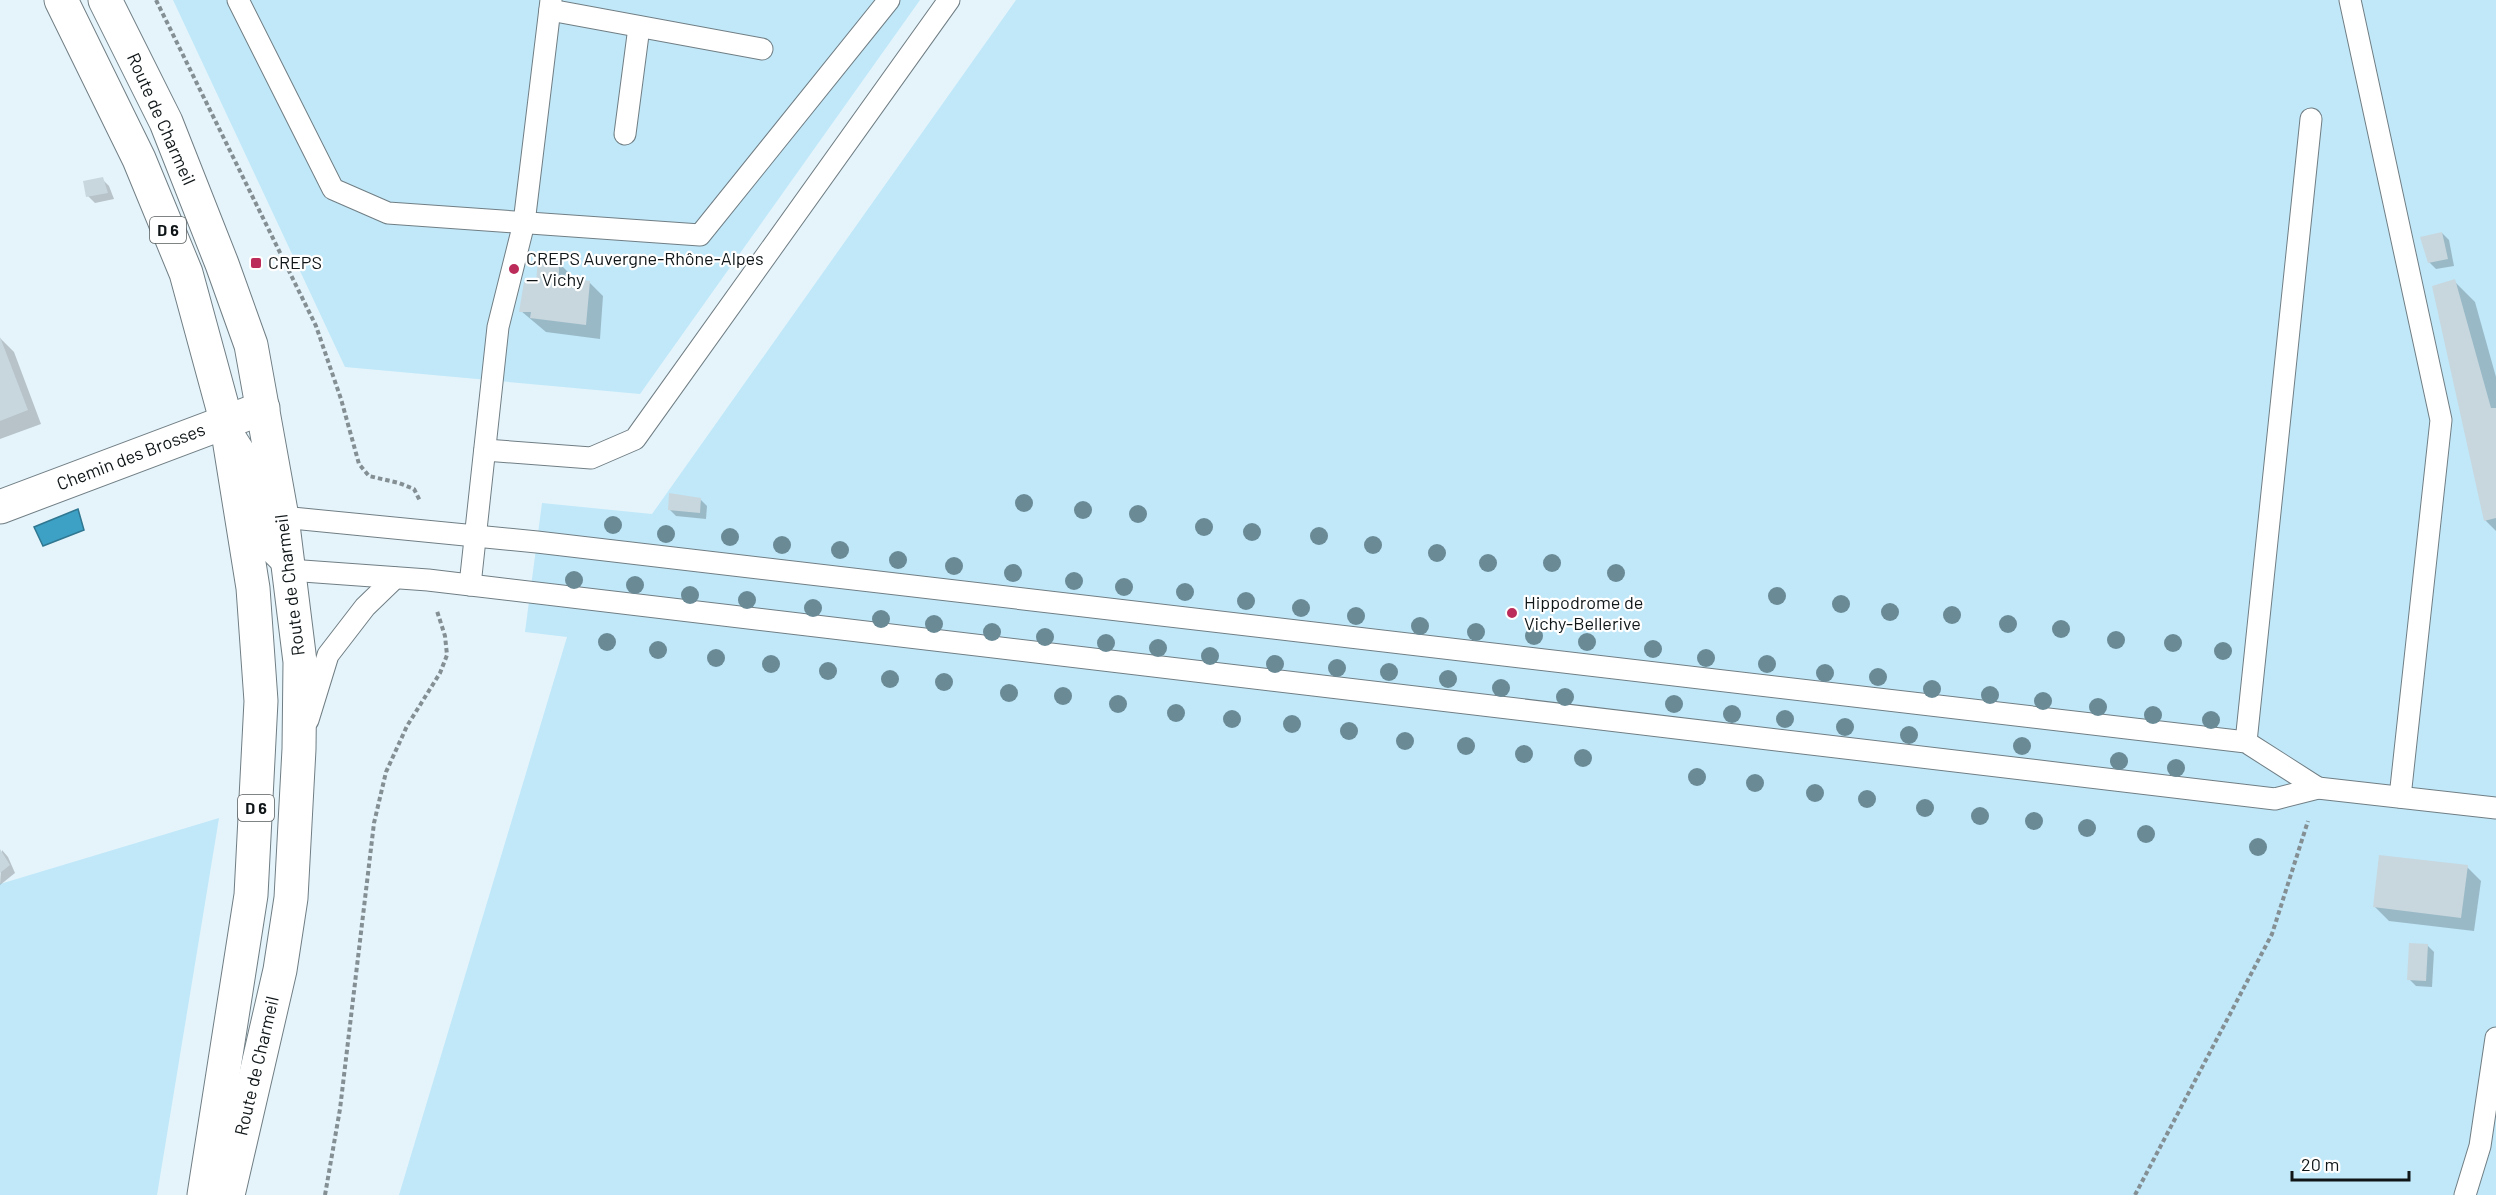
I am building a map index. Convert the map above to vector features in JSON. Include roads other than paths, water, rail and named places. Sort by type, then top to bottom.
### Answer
[{"type":"main road","name":"Route de Charmeil","points":[[61,0],[139,159],[186,273],[226,420],[253,588],[261,700],[250,895],[204,1195]]},
{"type":"main road","name":"Route de Charmeil","points":[[105,0],[166,122],[222,264],[250,345],[282,517],[279,560],[300,662],[299,749],[291,898],[280,970],[228,1195]]},
{"type":"main road","name":"Chemin des Brosses","points":[[0,507],[226,420],[263,408]]},
{"type":"lane","points":[[238,0],[333,189],[388,213],[700,235],[889,0]]},
{"type":"lane","points":[[485,450],[591,458],[635,439],[949,0]]},
{"type":"lane","points":[[2350,0],[2441,420],[2400,797]]},
{"type":"lane","points":[[470,585],[498,327],[524,223],[551,5],[639,27],[762,49]]},
{"type":"lane","points":[[625,134],[639,27]]},
{"type":"lane","points":[[2246,742],[2311,119]]},
{"type":"lane","points":[[226,420],[254,466],[279,560]]},
{"type":"lane","points":[[282,517],[475,536],[2246,742],[2318,788]]},
{"type":"lane","points":[[279,560],[395,578],[428,580],[2275,800],[2318,788],[2496,808]]},
{"type":"lane","points":[[253,588],[279,560]]},
{"type":"lane","points":[[299,749],[328,655],[365,607],[395,578]]},
{"type":"lane","points":[[2465,1195],[2480,1146],[2496,1038]]},
{"type":"water","points":[[78,509],[84,530],[43,546],[34,527]]},
{"type":"place","name":"CREPS","points":[[256,263]]},
{"type":"place","name":"CREPS Auvergne-Rhône-Alpes — Vichy","points":[[514,269]]},
{"type":"place","name":"Hippodrome de Vichy-Bellerive","points":[[1512,613]]}]
